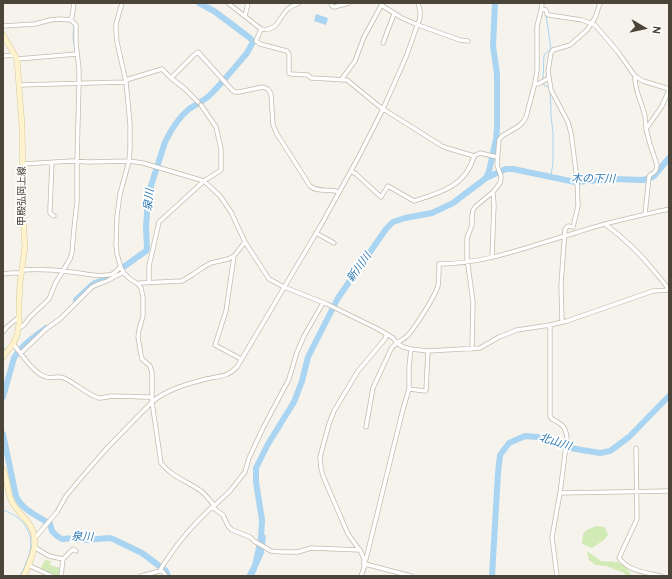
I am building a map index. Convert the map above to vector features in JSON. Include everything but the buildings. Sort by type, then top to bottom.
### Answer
[{"type":"main road","name":"甲殿弘岡上線","points":[[3,34],[16,57],[20,85],[25,246],[21,272],[17,335],[13,344],[3,357]]},
{"type":"main road","points":[[3,469],[11,501],[33,530],[35,538],[34,552],[24,576]]},
{"type":"street","points":[[70,19],[72,17],[74,3]]},
{"type":"street","points":[[122,3],[116,24],[116,32],[126,81],[130,124],[130,149],[129,161],[120,194],[117,216],[116,245],[122,270],[130,279],[138,284],[141,288],[143,297],[143,316],[138,337],[142,359],[150,366],[152,373],[152,402],[161,463],[172,474],[200,491],[223,516],[228,526],[232,530],[250,537],[271,551],[298,552],[311,548],[360,550]]},
{"type":"street","points":[[228,3],[261,29],[267,30],[274,27],[289,8],[299,3]]},
{"type":"street","points":[[245,16],[248,3]]},
{"type":"street","points":[[331,3],[334,7],[349,3]]},
{"type":"street","points":[[35,538],[57,512],[66,496],[81,478],[108,447],[152,402],[158,397],[182,386],[227,375],[233,372],[316,233],[351,171],[383,109],[406,58],[418,25],[420,12],[418,3]]},
{"type":"street","points":[[542,3],[543,9],[549,15],[582,20],[595,25],[618,52],[635,76],[643,81],[669,90],[662,106],[646,129]]},
{"type":"street","points":[[562,322],[561,285],[564,236],[565,229],[568,226],[573,227],[578,206],[577,181],[571,133],[568,122],[551,90],[548,67],[553,50],[570,45],[592,24],[600,3]]},
{"type":"street","points":[[341,80],[355,61],[372,20],[382,4],[394,14],[418,25],[460,40],[468,41]]},
{"type":"street","points":[[472,349],[473,302],[468,262],[467,238],[472,225],[473,210],[493,192],[500,183],[501,176],[497,165],[499,140],[502,136],[519,126],[526,116],[535,83],[537,70],[537,27],[543,9]]},
{"type":"street","points":[[383,43],[394,14]]},
{"type":"street","points":[[3,26],[35,24],[60,19],[73,20],[76,25],[76,54],[79,69],[75,161],[77,202],[72,253],[70,259],[60,271],[49,299],[30,317],[24,325],[18,329]]},
{"type":"street","points":[[261,29],[256,41],[260,44],[287,51],[289,73],[308,75],[312,78],[347,80],[370,100],[442,146],[474,156],[480,153],[497,157]]},
{"type":"street","points":[[171,78],[198,52],[223,81],[235,92],[263,87],[268,89],[271,94],[273,125],[277,134],[310,186],[317,190],[332,190],[339,192]]},
{"type":"street","points":[[3,56],[16,57],[76,54]]},
{"type":"street","points":[[20,85],[126,81],[162,69],[171,78],[185,88],[199,103],[216,127],[222,157],[220,170],[204,181],[159,222],[149,266],[149,282]]},
{"type":"street","points":[[635,76],[637,90],[645,116],[646,129],[657,165],[657,168],[654,173],[650,175],[649,179],[645,214]]},
{"type":"street","points":[[535,83],[538,84],[549,78]]},
{"type":"street","points":[[351,171],[381,197],[388,186],[414,202],[452,186],[464,176],[470,167],[474,156]]},
{"type":"street","points":[[23,164],[75,161],[129,161],[143,163],[204,181],[220,196],[231,212],[245,242],[268,279],[378,329],[393,338],[403,347],[411,349],[428,350],[480,348],[499,337],[518,330],[562,322],[653,291],[669,289]]},
{"type":"street","points":[[52,162],[50,213],[54,216]]},
{"type":"street","points":[[492,256],[494,205],[493,192]]},
{"type":"street","points":[[366,427],[373,388],[391,349],[394,345],[406,337],[414,327],[436,292],[438,285],[439,264],[468,262],[503,254],[605,224],[669,209]]},
{"type":"street","points":[[605,224],[636,250],[669,289]]},
{"type":"street","points":[[316,233],[334,242]]},
{"type":"street","points":[[138,284],[140,282],[182,281],[211,263],[234,256],[245,242]]},
{"type":"street","points":[[234,256],[226,310],[215,345],[242,359]]},
{"type":"street","points":[[3,274],[39,269],[90,275],[109,275],[119,269],[122,270]]},
{"type":"street","points":[[20,351],[60,319],[92,287],[96,284],[111,279],[122,270]]},
{"type":"street","points":[[141,576],[152,575],[161,569],[182,538],[199,519],[230,491],[245,472],[249,458],[260,434],[289,379],[297,352],[325,304]]},
{"type":"street","points":[[3,332],[19,317]]},
{"type":"street","points":[[550,325],[550,416],[564,427],[567,438],[552,537],[557,576]]},
{"type":"street","points":[[365,563],[360,550],[348,534],[325,482],[320,457],[334,411],[358,371],[385,339],[387,334]]},
{"type":"street","points":[[13,344],[31,366],[45,376],[60,376],[89,394],[99,398],[112,396],[152,396]]},
{"type":"street","points":[[361,576],[409,389],[411,349]]},
{"type":"street","points":[[409,389],[426,390],[428,350]]},
{"type":"street","points":[[636,448],[637,519],[619,558],[630,568],[661,576]]},
{"type":"street","points":[[560,492],[669,491]]},
{"type":"street","points":[[34,547],[49,556],[63,559]]},
{"type":"street","points":[[61,576],[63,559],[73,549],[76,551]]},
{"type":"street","points":[[365,563],[411,576]]},
{"type":"street","points":[[28,565],[52,576]]},
{"type":"street","points":[[161,569],[166,576]]},
{"type":"green space","points":[[597,526],[605,527],[608,535],[604,540],[592,548],[582,544],[584,533]]},
{"type":"green space","points":[[587,551],[601,561],[618,562],[626,567],[632,576],[626,576],[624,573],[606,566],[595,565],[589,560]]},
{"type":"green space","points":[[45,560],[51,561],[50,565],[60,568],[59,576],[55,576],[40,569]]},
{"type":"water","points":[[316,14],[328,18],[326,25],[314,21]]},
{"type":"water","points":[[260,530],[266,536],[264,553],[254,576],[246,576],[252,565]]},
{"type":"waterway","name":"泉川","points":[[76,300],[95,283],[108,278],[146,251],[148,199],[165,142],[182,116],[189,109],[203,101],[215,90],[247,53],[253,42],[250,38],[214,11],[199,3]]},
{"type":"waterway","name":"新川川","points":[[261,538],[262,520],[256,482],[256,468],[268,444],[294,402],[302,381],[308,357],[338,298],[386,229],[393,222],[432,213],[453,203],[486,178],[496,140],[497,128],[497,74],[493,46],[495,3]]},
{"type":"waterway","points":[[543,80],[544,55],[551,49],[546,15]]},
{"type":"waterway","points":[[73,24],[75,50]]},
{"type":"waterway","points":[[543,83],[548,87]]},
{"type":"waterway","points":[[550,91],[553,133],[553,161],[551,177]]},
{"type":"waterway","name":"木の下川","points":[[486,178],[506,169],[513,169],[575,182],[614,179],[643,180],[654,176],[669,158]]},
{"type":"waterway","points":[[62,269],[65,263]]},
{"type":"waterway","points":[[55,281],[60,272]]},
{"type":"waterway","name":"泉川","points":[[3,397],[14,358],[24,345],[46,328]]},
{"type":"waterway","name":"北山川","points":[[492,576],[500,455],[509,443],[525,436],[538,437],[555,444],[576,449],[600,453],[610,451],[629,437],[669,396]]},
{"type":"waterway","name":"泉川","points":[[3,434],[16,496],[26,509],[50,524],[52,531],[57,536],[62,539],[76,538],[84,540],[110,538],[142,553],[166,571],[168,576]]},
{"type":"waterway","points":[[3,510],[20,519],[30,535],[30,553],[20,576]]}]
